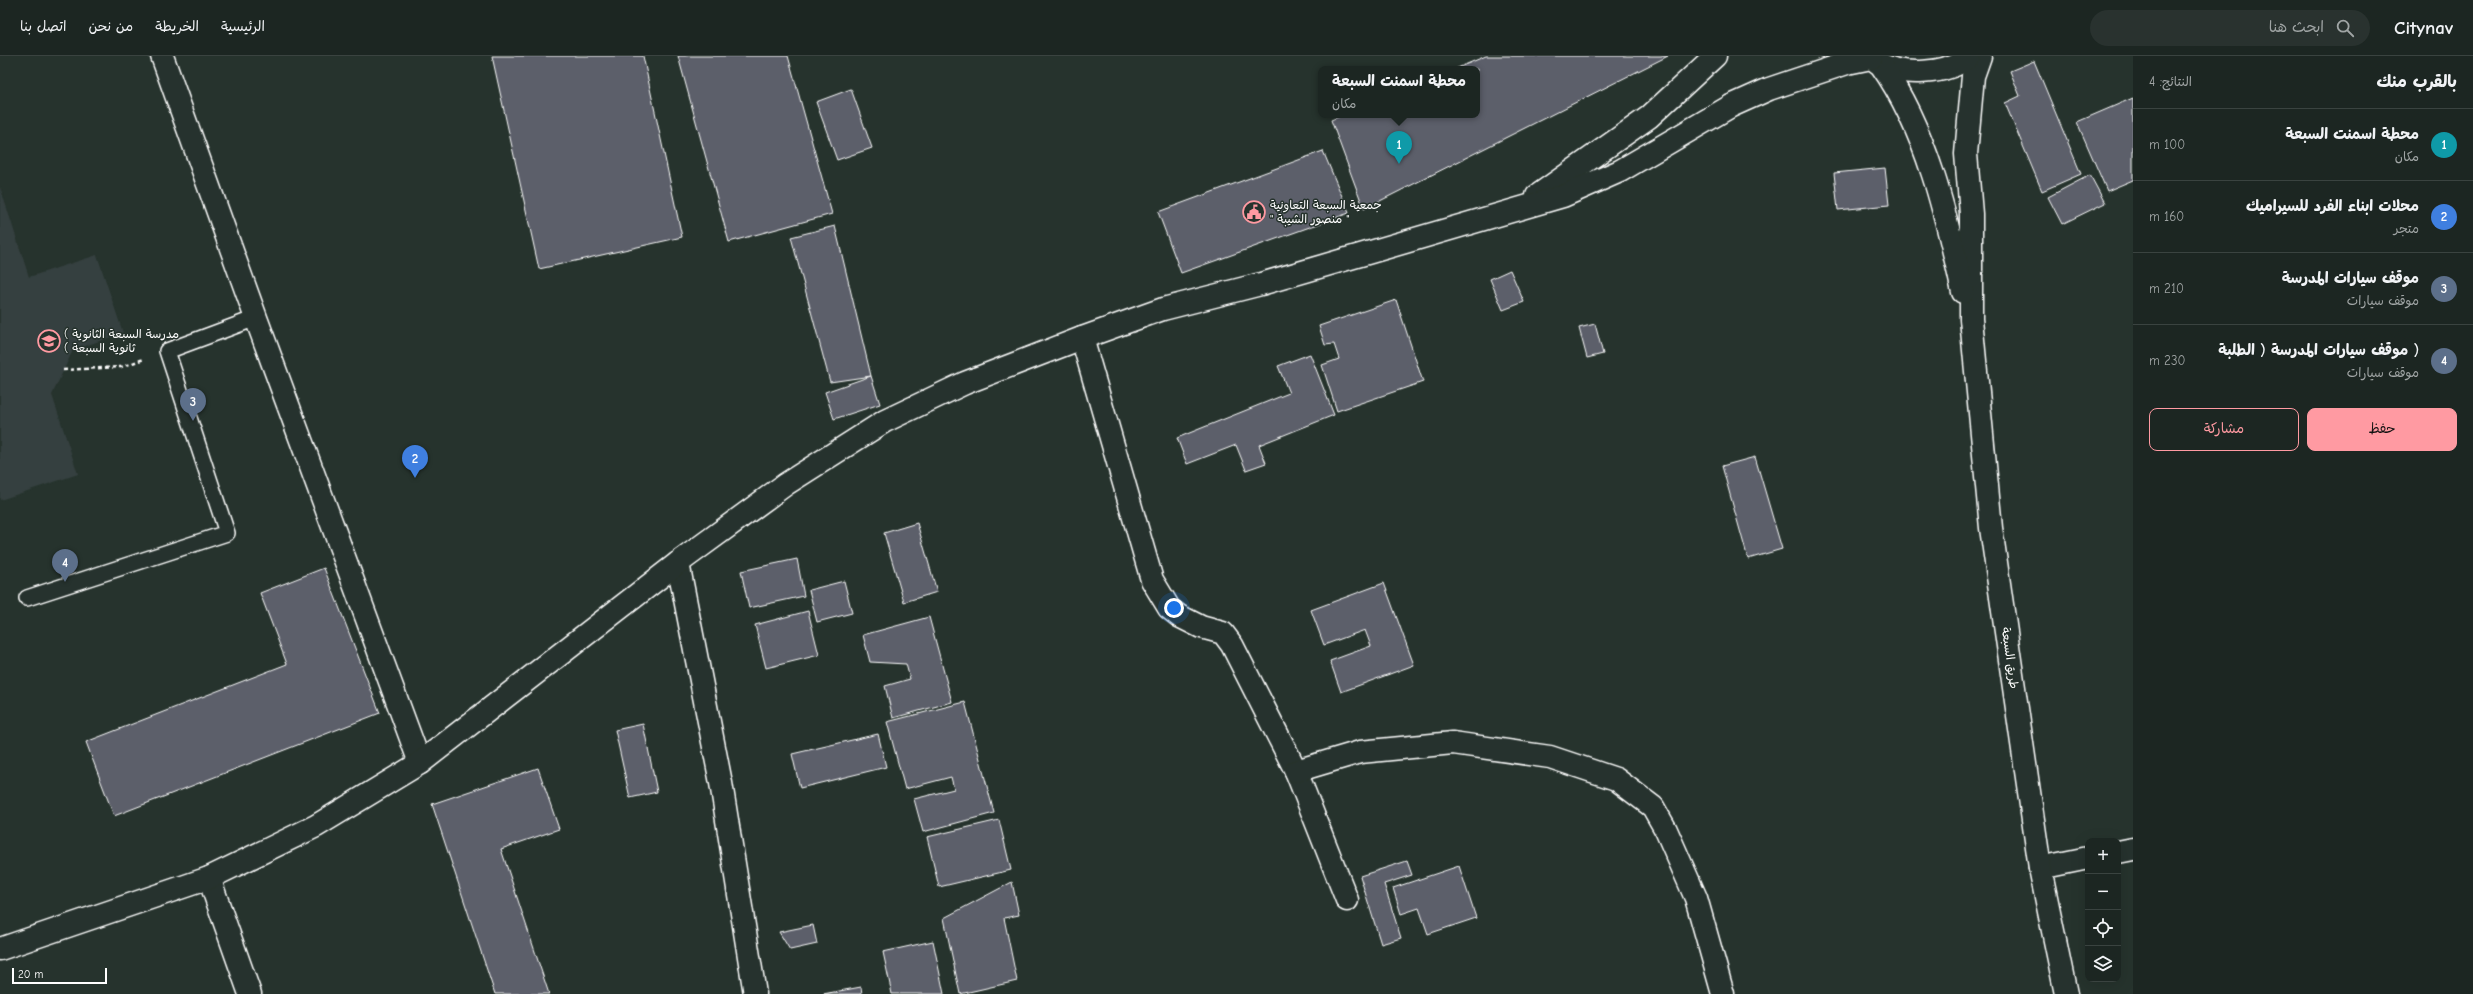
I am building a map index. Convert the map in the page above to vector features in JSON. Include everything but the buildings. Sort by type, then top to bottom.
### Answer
[{"type":"street","points":[[162,56],[256,318],[420,763]]},
{"type":"street","points":[[1518,210],[1648,117],[1715,56]]},
{"type":"street","points":[[0,949],[209,878],[316,826],[420,763],[678,563],[786,484],[885,421],[966,383],[1082,338],[1163,310],[1261,284],[1563,196],[1620,171],[1731,106],[1769,89],[1847,63],[1874,60],[1910,72],[1940,70],[1969,56]]},
{"type":"street","points":[[1971,319],[1971,222],[1967,147],[1973,76],[1980,56]]},
{"type":"street","points":[[1874,60],[1896,85],[1915,125],[1938,188],[1971,319]]},
{"type":"street","name":"طريق السبعة","points":[[1971,319],[1991,528],[2040,868],[2066,994]]},
{"type":"street","points":[[1082,338],[1152,580],[1169,608],[1179,616],[1201,627],[1223,632],[1232,645],[1296,771],[1347,900]]},
{"type":"street","points":[[678,563],[721,783],[755,994]]},
{"type":"street","points":[[1296,771],[1360,752],[1453,743],[1550,757],[1616,779],[1653,807],[1666,830],[1696,898],[1723,994]]},
{"type":"street","points":[[2121,851],[2133,849]]},
{"type":"street","points":[[2040,868],[2085,859]]},
{"type":"street","points":[[209,878],[250,994]]},
{"type":"lane","points":[[27,598],[227,533],[167,351],[256,318]]},
{"type":"path","points":[[63,370],[121,367],[167,351]]},
{"type":"shaded area","name":"( مدرسة السبعة الثانوية ( ثانوية السبعة","points":[[0,187],[29,277],[97,255],[123,333],[73,350],[52,395],[78,474],[0,500]]},
{"type":"place","name":"محطة اسمنت السبعة","points":[[1399,164]]},
{"type":"place","name":"جمعية السبعة التعاونية \" منصور الشيبة \"","points":[[1254,212]]},
{"type":"place","name":"( مدرسة السبعة الثانوية ( ثانوية السبعة","points":[[49,341]]},
{"type":"place","name":"موقف سيارات المدرسة","points":[[193,421]]},
{"type":"place","name":"محلات ابناء الفرد للسيراميك","points":[[415,478]]},
{"type":"place","name":"( موقف سيارات المدرسة ( الطلبة","points":[[65,582]]}]
